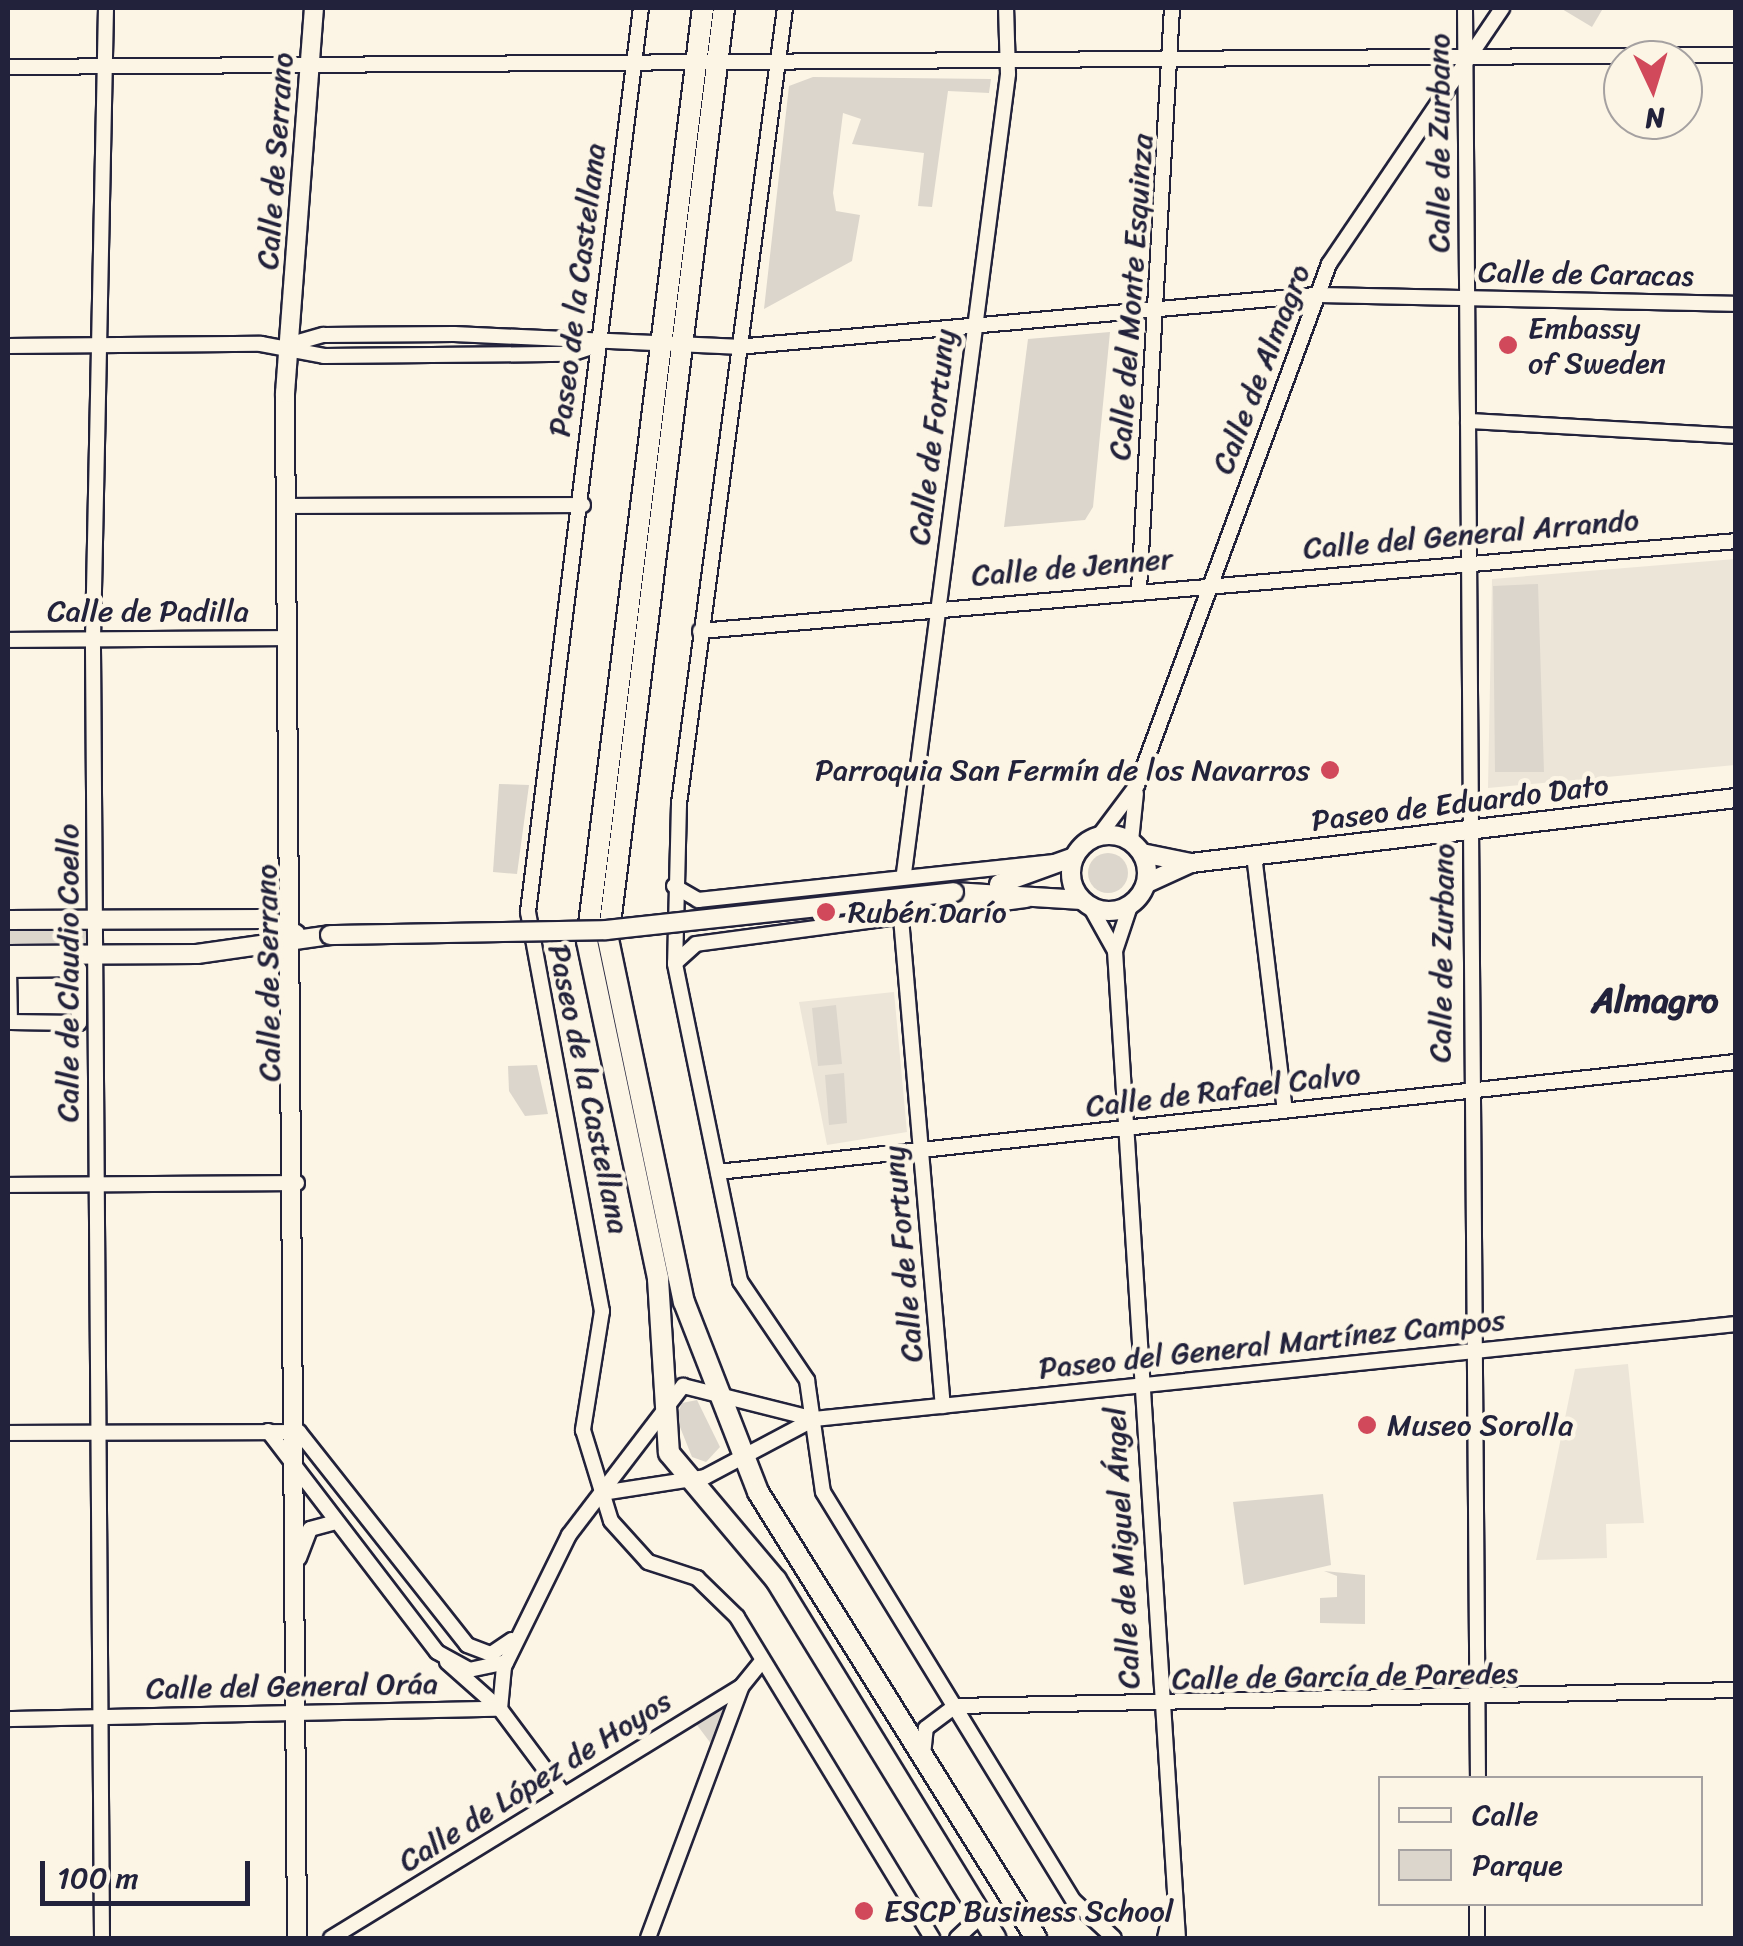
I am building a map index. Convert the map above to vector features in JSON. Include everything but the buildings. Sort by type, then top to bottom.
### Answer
[{"type":"highway","name":"Paseo de la Castellana","points":[[687,1482],[669,1453],[660,1407],[658,1279],[587,919],[670,346],[706,63],[703,8]]},
{"type":"highway","name":"Paseo de la Castellana","points":[[706,63],[724,8]]},
{"type":"highway","name":"Paseo de la Castellana","points":[[670,346],[608,939],[684,1302],[724,1392],[747,1460]]},
{"type":"highway","points":[[747,1460],[769,1512],[1036,1938]]},
{"type":"highway","points":[[687,1482],[776,1580],[995,1938]]},
{"type":"main road","name":"Calle de Serrano","points":[[299,1938],[296,934],[285,506],[288,346],[314,8]]},
{"type":"main road","name":"Paseo de Eduardo Dato","points":[[1146,882],[1190,863],[1736,798]]},
{"type":"main road","points":[[8,954],[256,948],[296,934],[606,930],[984,888],[1051,891],[1086,903],[1130,906],[1146,882],[1136,847],[1098,837],[1070,859],[984,888]]},
{"type":"main road","name":"Paseo de Eduardo Dato","points":[[1136,847],[1190,863]]},
{"type":"main road","points":[[1070,859],[1086,903]]},
{"type":"main road","points":[[8,920],[265,919],[296,934]]},
{"type":"street","name":"Calle de Claudio Coello","points":[[102,1938],[93,640],[94,345],[106,8]]},
{"type":"street","name":"Paseo de la Castellana","points":[[641,8],[527,944],[602,1311],[582,1409],[611,1521],[648,1562],[715,1589],[932,1938]]},
{"type":"street","points":[[785,8],[774,65],[700,631],[674,886],[674,964],[740,1281],[796,1355],[814,1419],[823,1492],[1074,1901],[1114,1938]]},
{"type":"street","name":"Calle de Fortuny","points":[[904,873],[1008,61],[1006,8]]},
{"type":"street","name":"Calle del Monte Esquinza","points":[[1138,589],[1161,309],[1172,8]]},
{"type":"street","name":"Calle de Zurbano","points":[[1465,8],[1472,829],[1468,1088],[1478,1776]]},
{"type":"street","name":"Calle de Almagro","points":[[1098,837],[1137,784],[1315,296],[1502,8]]},
{"type":"street","points":[[8,66],[310,68],[1736,56]]},
{"type":"street","name":"Calle de Caracas","points":[[8,346],[288,346],[324,356],[570,354],[598,344],[737,347],[1315,296],[1736,304]]},
{"type":"street","points":[[1468,421],[1736,436]]},
{"type":"street","points":[[285,506],[583,506]]},
{"type":"street","name":"Calle del General Arrando","points":[[1211,582],[1736,540]]},
{"type":"street","name":"Calle de Jenner","points":[[700,631],[1211,582]]},
{"type":"street","name":"Calle de Padilla","points":[[8,640],[289,638]]},
{"type":"street","name":"Calle de Almagro","points":[[1136,847],[1137,784]]},
{"type":"street","points":[[1254,855],[1284,1110]]},
{"type":"street","points":[[674,886],[698,900],[904,873],[1070,859]]},
{"type":"street","points":[[674,964],[696,944],[901,918],[1051,891]]},
{"type":"street","name":"Calle de Miguel Ángel","points":[[1086,903],[1115,951]]},
{"type":"street","name":"Calle de Miguel Ángel","points":[[1130,906],[1115,951],[1159,1707],[1178,1938]]},
{"type":"street","name":"Calle de Fortuny","points":[[901,918],[943,1406]]},
{"type":"street","points":[[79,969],[80,1022],[10,1022],[8,970],[79,969]]},
{"type":"street","name":"Calle de Rafael Calvo","points":[[718,1172],[1736,1062]]},
{"type":"street","points":[[8,1185],[297,1184]]},
{"type":"street","name":"Paseo del General Martínez Campos","points":[[814,1419],[1736,1324]]},
{"type":"street","points":[[500,1709],[506,1662],[516,1636],[572,1529],[602,1493],[660,1407],[682,1386],[724,1392],[814,1419]]},
{"type":"street","points":[[602,1493],[687,1482],[747,1460],[814,1419]]},
{"type":"street","points":[[268,1431],[332,1523],[446,1658],[500,1709],[564,1795]]},
{"type":"street","points":[[8,1433],[299,1432],[477,1654],[516,1636]]},
{"type":"street","points":[[299,1560],[310,1529],[332,1523]]},
{"type":"street","points":[[446,1658],[468,1670],[506,1662]]},
{"type":"street","name":"Calle de López de Hoyos","points":[[330,1938],[741,1687],[762,1662]]},
{"type":"street","points":[[648,1938],[741,1687]]},
{"type":"street","name":"Calle de García de Paredes","points":[[955,1706],[1478,1702],[1736,1690]]},
{"type":"street","points":[[923,1759],[926,1728],[955,1706]]},
{"type":"street","name":"Calle del General Oráa","points":[[8,1719],[500,1709]]},
{"type":"street","points":[[957,1938],[972,1924],[974,1900]]},
{"type":"street","name":"Calle de Miguel Ángel","points":[[1165,1938],[1174,1902]]},
{"type":"street","points":[[1477,1906],[1477,1938]]},
{"type":"shaded area","points":[[1735,559],[1735,765],[1488,788],[1492,579]]},
{"type":"shaded area","points":[[894,992],[907,1132],[827,1145],[799,1002]]},
{"type":"shaded area","points":[[1628,1364],[1644,1523],[1606,1524],[1607,1558],[1536,1560],[1575,1369]]},
{"type":"green space","points":[[1599,8],[1602,10],[1592,27],[1562,9]]},
{"type":"green space","points":[[813,77],[991,79],[989,93],[948,91],[932,207],[918,206],[924,153],[852,144],[861,119],[843,113],[833,193],[836,211],[860,215],[852,261],[764,309],[789,86]]},
{"type":"green space","points":[[1110,332],[1093,507],[1085,520],[1004,527],[1028,339]]},
{"type":"green space","points":[[1538,584],[1544,772],[1495,772],[1493,586]]},
{"type":"green space","points":[[499,784],[529,785],[517,874],[493,872]]},
{"type":"green space","points":[[1108,853],[1122,859],[1128,873],[1122,887],[1108,893],[1094,887],[1088,873],[1094,859]]},
{"type":"green space","points":[[87,928],[87,947],[8,948],[8,929]]},
{"type":"green space","points":[[836,1005],[842,1064],[818,1066],[812,1008]]},
{"type":"green space","points":[[537,1065],[548,1114],[525,1116],[509,1091],[508,1066]]},
{"type":"green space","points":[[844,1073],[847,1123],[829,1125],[825,1075]]},
{"type":"green space","points":[[697,1400],[720,1447],[706,1462],[692,1457],[676,1417],[682,1403]]},
{"type":"green space","points":[[1323,1494],[1331,1565],[1244,1585],[1233,1502]]},
{"type":"green space","points":[[1324,1571],[1365,1575],[1365,1624],[1320,1623],[1320,1598],[1337,1597],[1337,1576]]},
{"type":"green space","points":[[725,1708],[712,1745],[697,1725]]},
{"type":"place","name":"Embassy of Sweden","points":[[1508,345]]},
{"type":"place","name":"Parroquia San Fermín de los Navarros","points":[[1330,770]]},
{"type":"place","name":"Rubén Darío","points":[[826,912]]},
{"type":"place","name":"Museo Sorolla","points":[[1367,1425]]},
{"type":"place","name":"ESCP Business School","points":[[864,1911]]},
{"type":"district","name":"Almagro","points":[[1655,1000]]}]
